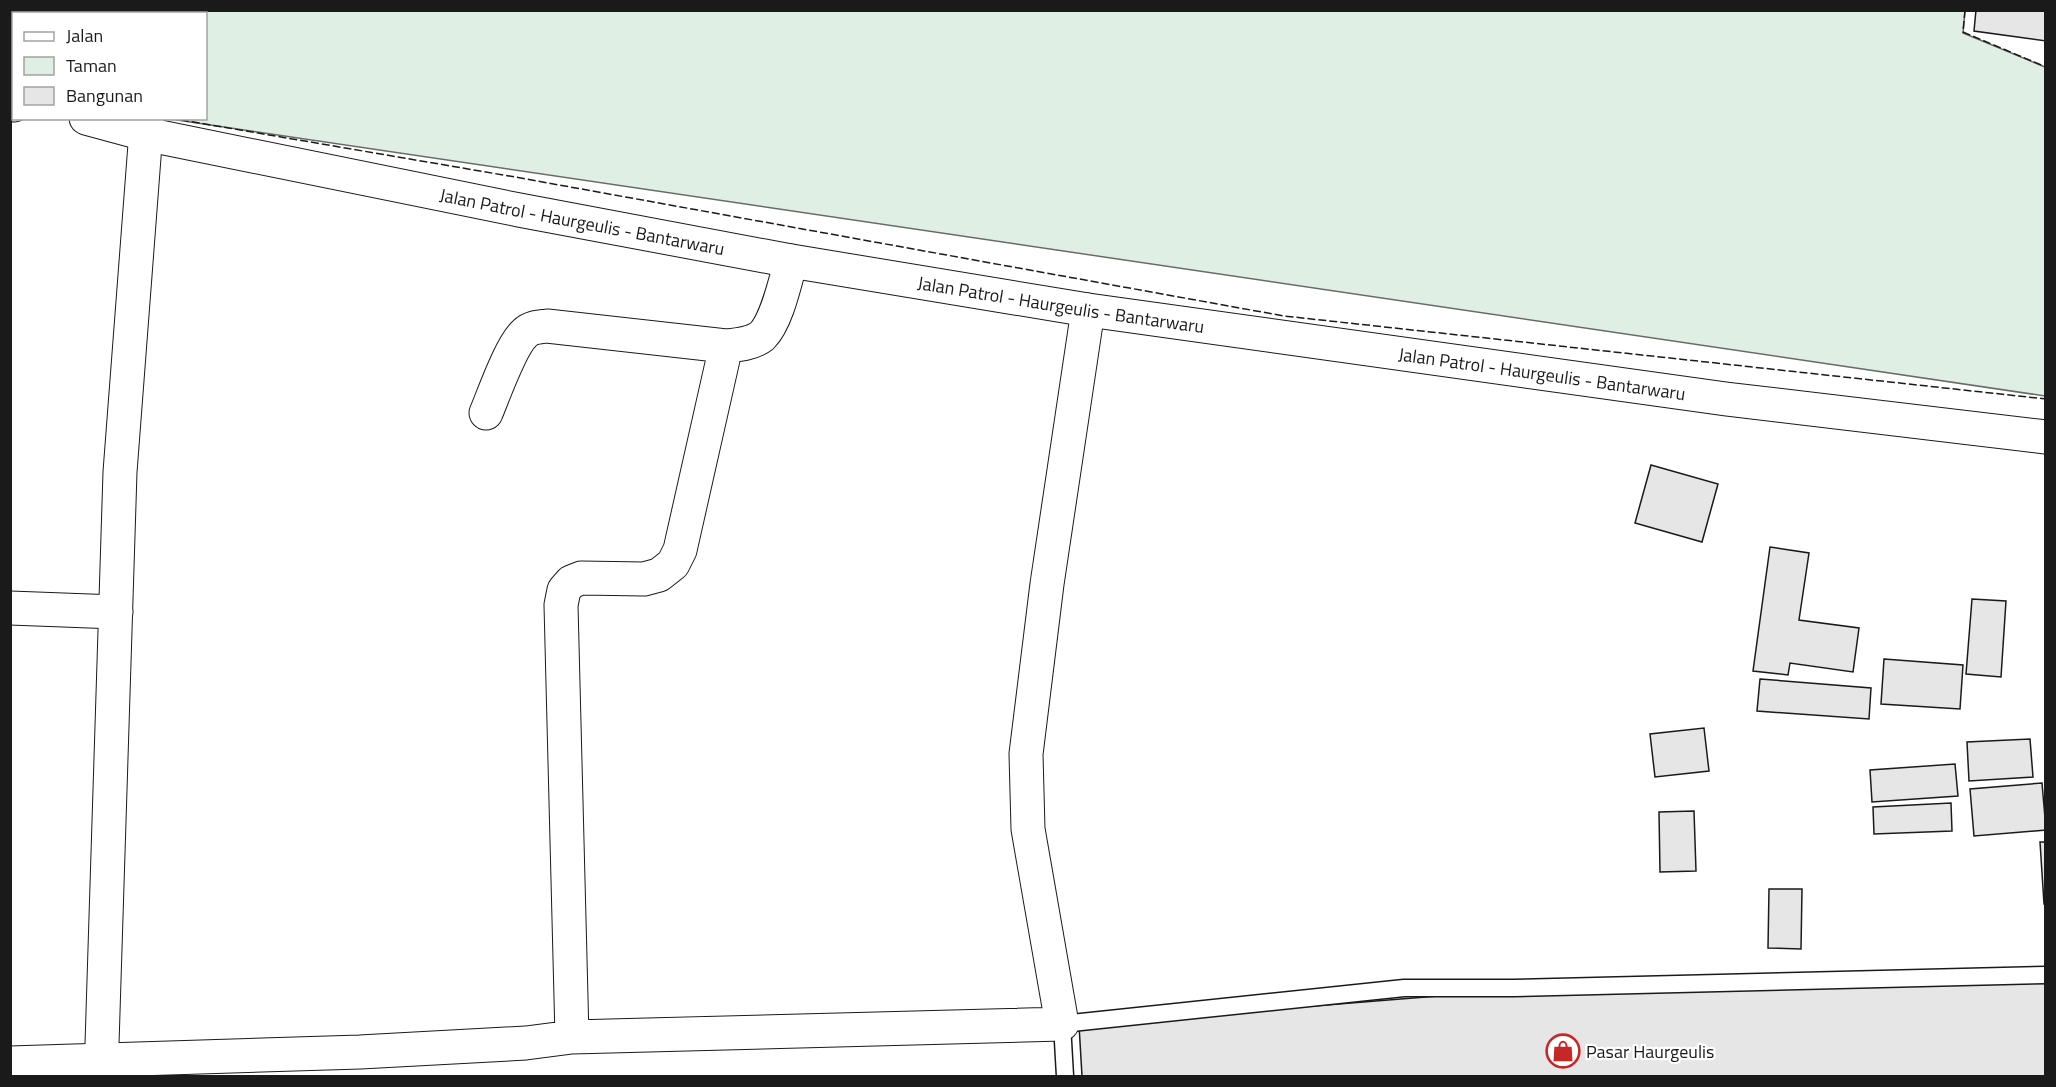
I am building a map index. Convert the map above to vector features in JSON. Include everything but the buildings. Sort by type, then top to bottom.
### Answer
[{"type":"street","name":"Jalan Patrol - Haurgeulis - Bantarwaru","points":[[101,120],[146,126],[519,210],[791,261],[1088,310],[1726,399],[2046,436]]},
{"type":"street","points":[[102,1069],[120,472],[146,126]]},
{"type":"street","points":[[486,413],[516,343],[525,333],[535,327],[547,326],[726,346],[744,345],[761,336],[771,323],[791,261]]},
{"type":"street","points":[[10,1063],[102,1069],[526,1042],[572,1037],[1062,1024],[1028,829],[1026,754],[1047,584],[1088,310]]},
{"type":"street","points":[[572,1037],[561,604],[564,590],[571,582],[581,578],[644,579],[659,575],[673,564],[680,550],[726,346]]},
{"type":"street","points":[[10,608],[116,612]]},
{"type":"lane","points":[[1065,1077],[1062,1024],[1404,988],[1514,988],[2046,975]]},
{"type":"green space","points":[[1965,11],[1963,33],[2045,67],[2045,396],[177,120],[207,120],[207,12],[180,12]]},
{"type":"fence","points":[[1965,10],[1963,32],[2046,67]]},
{"type":"fence","points":[[182,120],[515,177],[1284,316],[2046,399]]},
{"type":"place","name":"Pasar Haurgeulis","points":[[1563,1051]]}]
